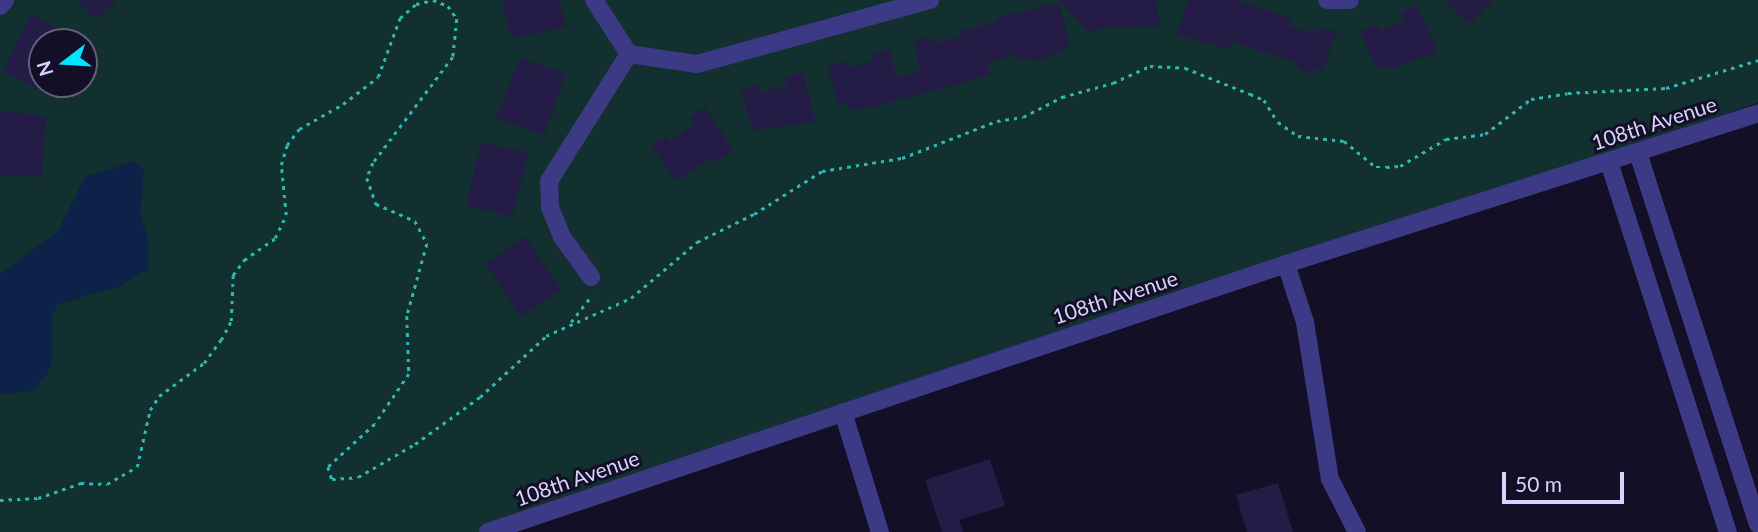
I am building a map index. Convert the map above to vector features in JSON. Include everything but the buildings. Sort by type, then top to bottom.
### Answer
[{"type":"street","points":[[0,6],[5,0]]},
{"type":"street","points":[[594,0],[629,54],[697,64],[930,0]]},
{"type":"street","points":[[1327,0],[1350,0]]},
{"type":"street","points":[[591,278],[562,237],[550,207],[549,181],[629,54]]},
{"type":"street","name":"108th Avenue","points":[[488,532],[1286,264],[1758,113]]},
{"type":"street","points":[[1638,153],[1758,524]]},
{"type":"street","points":[[1609,162],[1728,532]]},
{"type":"street","points":[[1286,264],[1305,322],[1330,479],[1357,532]]},
{"type":"street","points":[[843,412],[880,532]]},
{"type":"path","points":[[0,500],[38,498],[80,483],[107,484],[136,467],[150,410],[159,396],[204,363],[221,340],[232,321],[233,275],[244,260],[275,238],[286,215],[281,165],[287,145],[299,129],[343,104],[378,77],[389,37],[400,18],[416,4],[433,0],[448,6],[457,19],[453,57],[373,163],[367,178],[376,204],[415,221],[427,244],[407,316],[409,374],[375,424],[328,467],[328,474],[343,480],[358,477],[415,444],[480,397],[523,353],[568,325],[631,298],[696,242],[754,214],[822,171],[902,158],[997,121],[1023,117],[1062,97],[1113,83],[1150,66],[1185,68],[1251,94],[1264,100],[1278,122],[1298,136],[1343,141],[1377,167],[1387,167],[1400,166],[1446,139],[1485,134],[1531,99],[1666,88],[1748,67],[1758,60]]},
{"type":"path","points":[[568,325],[593,294],[591,278]]},
{"type":"green space","points":[[0,0],[1758,0],[1758,103],[490,532],[0,532]]},
{"type":"water","points":[[133,162],[144,169],[140,214],[147,235],[148,269],[121,286],[58,304],[52,317],[52,361],[48,373],[33,391],[0,394],[0,274],[57,232],[85,177]]}]
